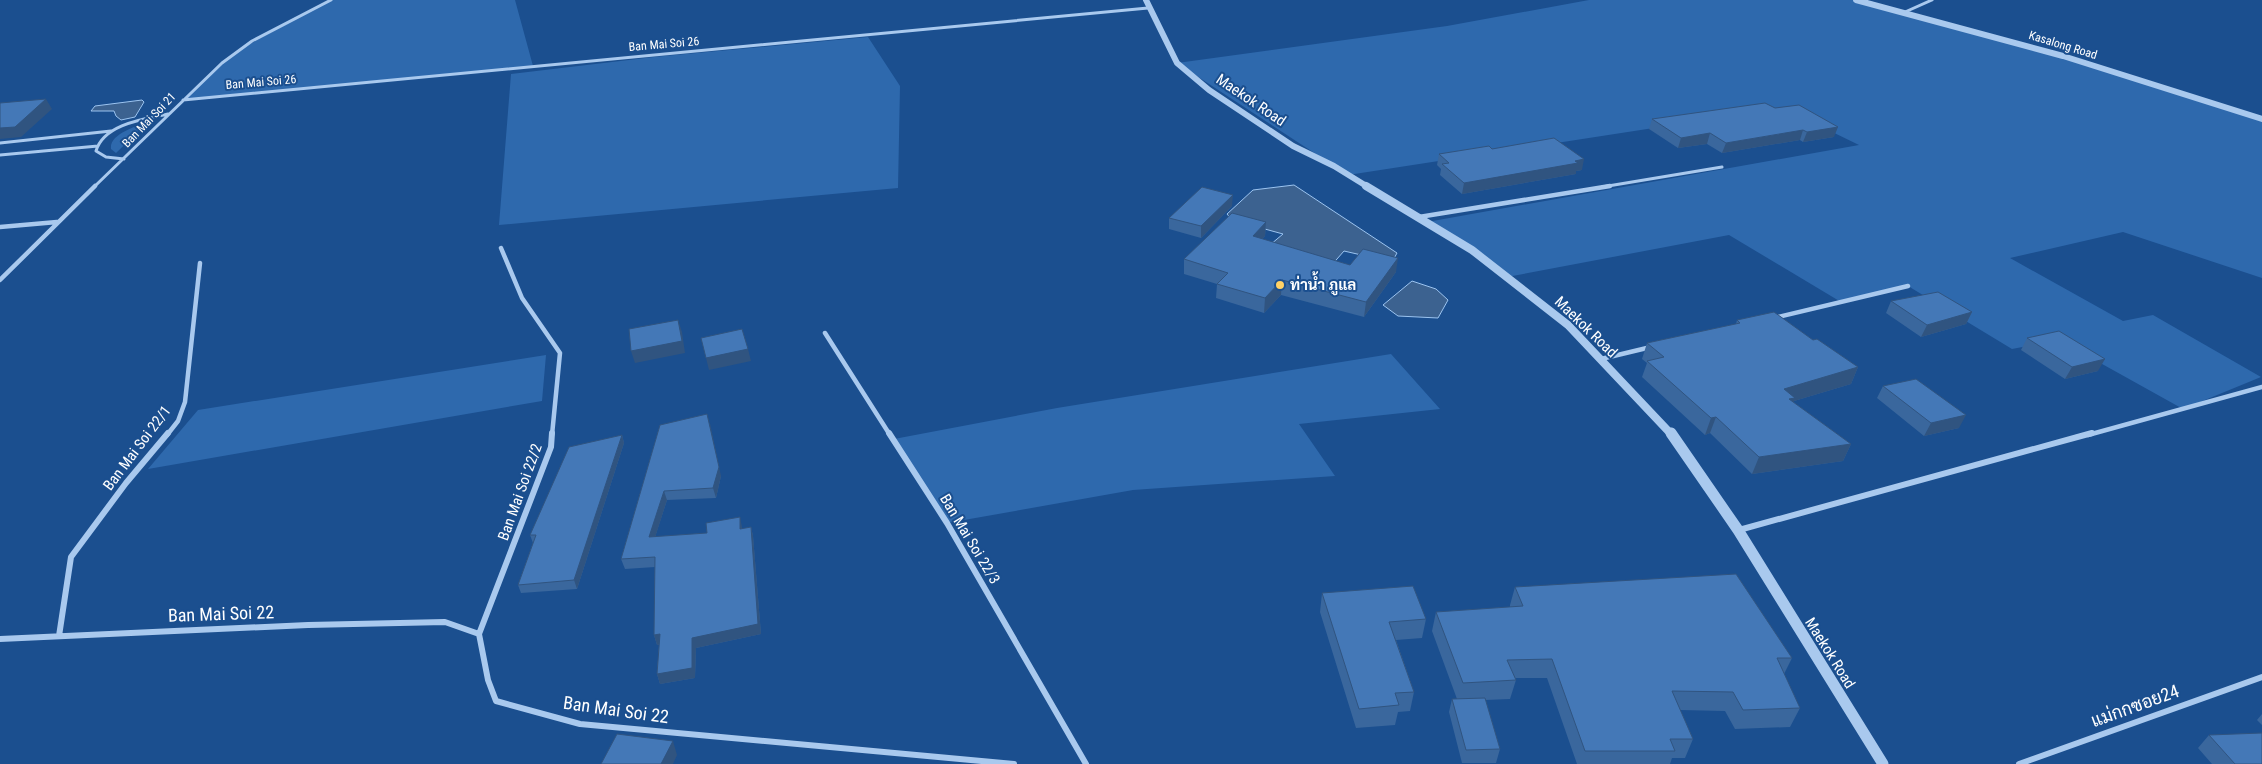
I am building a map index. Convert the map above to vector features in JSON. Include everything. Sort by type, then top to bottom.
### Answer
[{"type":"street","name":"Ban Mai Soi 21","points":[[0,280],[57,222],[222,63],[252,41],[331,0]]},
{"type":"street","name":"Kasalong Road","points":[[1856,0],[2063,56],[2262,119]]},
{"type":"street","points":[[1905,12],[1932,0]]},
{"type":"street","name":"Ban Mai Soi 26","points":[[183,100],[1147,4]]},
{"type":"street","name":"Maekok Road","points":[[1147,4],[1177,63],[1209,90],[1293,146],[1334,166],[1472,250],[1568,325],[1671,433],[1738,530],[1883,764]]},
{"type":"street","points":[[124,159],[106,157],[96,151],[100,140],[114,131],[141,120],[169,114]]},
{"type":"street","points":[[0,143],[114,131]]},
{"type":"street","points":[[0,155],[98,146]]},
{"type":"street","points":[[1418,217],[1722,167]]},
{"type":"street","points":[[0,227],[57,222]]},
{"type":"street","name":"Ban Mai Soi 22/2","points":[[479,634],[551,447],[560,353],[522,298],[501,248]]},
{"type":"street","name":"Ban Mai Soi 22/1","points":[[59,636],[71,557],[126,483],[178,421],[185,402],[200,263]]},
{"type":"street","points":[[1764,320],[1908,286]]},
{"type":"street","name":"Ban Mai Soi 22/3","points":[[825,333],[947,523],[1086,764]]},
{"type":"street","points":[[1600,359],[1658,345]]},
{"type":"street","points":[[1738,530],[2262,387]]},
{"type":"street","name":"Ban Mai Soi 22","points":[[0,639],[308,625],[445,622],[479,634],[488,680],[496,701],[580,724],[1014,764]]},
{"type":"street","name":"แม่กกซอย24","points":[[2019,764],[2262,677]]},
{"type":"shaded area","points":[[331,0],[515,0],[533,66],[183,100],[222,63],[246,46]]},
{"type":"shaded area","points":[[1589,0],[1856,0],[1905,12],[2262,117],[2262,278],[2123,232],[2010,258],[2123,321],[2153,315],[2261,377],[2183,409],[2059,340],[2012,349],[1908,286],[1841,302],[1729,235],[1507,277],[1427,222],[1859,145],[1783,108],[1348,175],[1177,63],[1447,26]]},
{"type":"shaded area","points":[[868,37],[900,86],[898,188],[499,225],[511,74],[654,57]]},
{"type":"shaded area","points":[[142,100],[144,102],[135,117],[121,120],[114,111],[91,111],[95,106]]},
{"type":"shaded area","points":[[148,122],[116,153],[111,149],[114,139],[119,135]]},
{"type":"shaded area","points":[[1294,185],[1397,253],[1392,262],[1344,251],[1330,267],[1264,250],[1283,234],[1232,220],[1227,214],[1253,190]]},
{"type":"shaded area","points":[[1412,281],[1436,289],[1448,300],[1438,318],[1398,316],[1383,305]]},
{"type":"shaded area","points":[[1391,354],[1440,409],[1299,424],[1335,476],[1133,490],[947,523],[894,439],[1057,408]]},
{"type":"shaded area","points":[[546,355],[542,401],[148,469],[198,410]]},
{"type":"building","points":[[46,99],[15,127],[0,128],[0,103]]},
{"type":"building","points":[[1765,103],[1775,108],[1799,105],[1838,127],[1807,132],[1803,130],[1726,143],[1710,133],[1681,138],[1652,119]]},
{"type":"building","points":[[1554,138],[1584,159],[1575,161],[1578,163],[1464,183],[1442,164],[1449,163],[1439,154],[1489,146],[1492,149]]},
{"type":"building","points":[[1202,187],[1233,195],[1201,226],[1169,218]]},
{"type":"building","points":[[1232,213],[1266,222],[1253,236],[1350,265],[1363,249],[1398,258],[1366,302],[1282,280],[1265,298],[1217,284],[1228,273],[1184,259]]},
{"type":"building","points":[[1938,292],[1972,312],[1927,325],[1891,301]]},
{"type":"building","points":[[1774,312],[1813,340],[1817,339],[1858,367],[1784,389],[1795,398],[1789,399],[1851,444],[1759,457],[1716,417],[1711,418],[1647,361],[1664,357],[1647,343],[1740,323],[1737,320]]},
{"type":"building","points":[[678,320],[682,341],[631,351],[629,329]]},
{"type":"building","points":[[742,329],[748,349],[706,358],[701,338]]},
{"type":"building","points":[[2059,331],[2105,359],[2072,367],[2027,338]]},
{"type":"building","points":[[1916,379],[1966,415],[1931,423],[1883,386]]},
{"type":"building","points":[[707,414],[719,467],[713,488],[664,491],[649,537],[707,533],[706,523],[740,517],[740,529],[751,527],[758,624],[692,638],[692,668],[657,674],[660,634],[654,635],[655,557],[621,559],[660,425]]},
{"type":"building","points":[[622,435],[574,580],[518,585],[536,535],[530,535],[569,447]]},
{"type":"building","points":[[1736,574],[1792,658],[1777,658],[1800,708],[1743,710],[1733,692],[1672,691],[1693,739],[1670,739],[1675,751],[1585,751],[1552,659],[1507,660],[1516,680],[1463,683],[1436,612],[1523,606],[1515,587]]},
{"type":"building","points":[[1413,586],[1426,619],[1389,622],[1414,692],[1395,693],[1399,705],[1359,709],[1322,593]]},
{"type":"building","points":[[1485,698],[1500,749],[1466,750],[1452,699]]},
{"type":"building","points":[[2262,733],[2262,764],[2235,764],[2209,735]]},
{"type":"building","points":[[617,734],[673,741],[661,764],[601,764]]},
{"type":"place","name":"ท่าน้ำ ภูแล","points":[[1280,285]]}]
